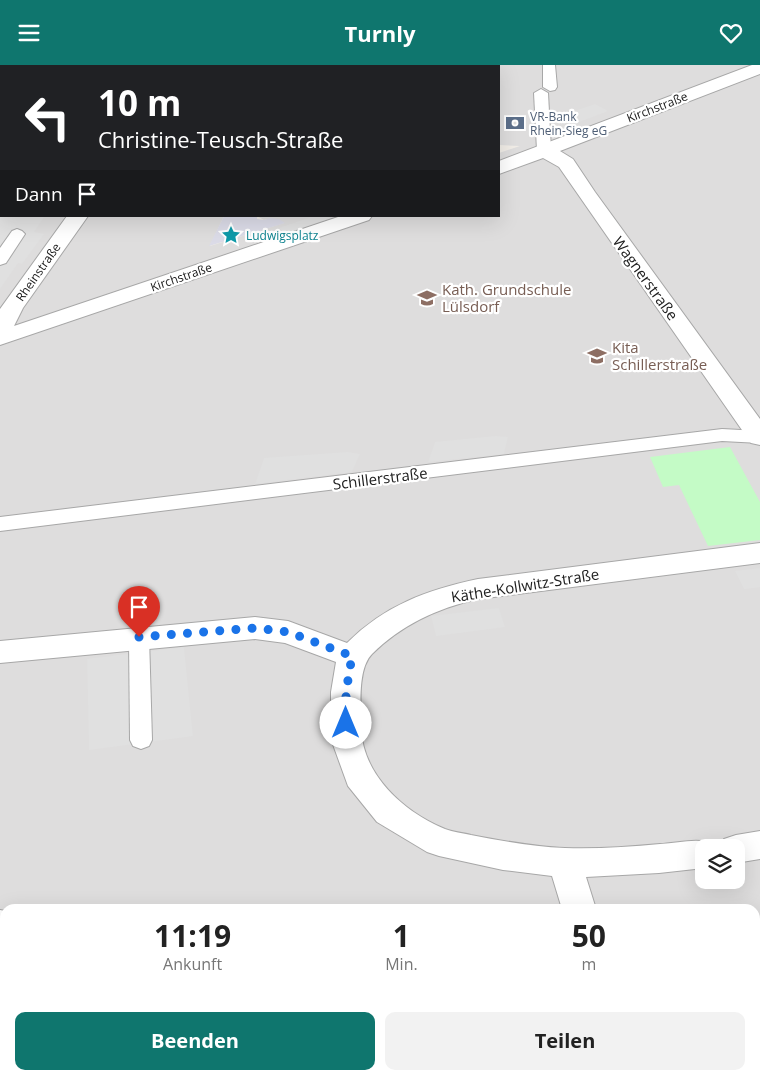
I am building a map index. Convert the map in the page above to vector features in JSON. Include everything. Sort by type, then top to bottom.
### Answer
[{"type":"street","name":"Kirchstraße","points":[[500,168],[760,68]]},
{"type":"street","name":"Wagnerstraße","points":[[544,150],[566,163],[586,194],[760,437]]},
{"type":"street","name":"Rheinstraße","points":[[0,331],[6,307],[77,217]]},
{"type":"street","name":"Kirchstraße","points":[[0,337],[356,217]]},
{"type":"street","name":"Käthe-Kollwitz-Straße","points":[[352,656],[371,637],[402,617],[442,597],[478,589],[760,553]]},
{"type":"street","points":[[0,652],[139,637],[255,628],[288,632],[352,656],[346,692],[346,739],[359,777],[388,812],[439,841],[503,856],[565,863],[659,859],[695,855]]},
{"type":"street","points":[[745,848],[760,845]]},
{"type":"street","points":[[565,863],[577,904]]},
{"type":"lane","points":[[544,150],[546,90],[549,65]]},
{"type":"lane","points":[[0,260],[17,234]]},
{"type":"lane","name":"Schillerstraße","points":[[0,524],[722,435],[760,437]]},
{"type":"lane","points":[[139,637],[141,740]]},
{"type":"shaded area","points":[[500,65],[760,65],[760,904],[0,904],[0,217],[224,217],[210,246],[284,223],[264,220],[259,217],[500,217],[500,153],[520,146],[500,145]]},
{"type":"shaded area","points":[[595,104],[608,111],[579,122],[566,114]]},
{"type":"shaded area","points":[[0,217],[44,217],[34,232],[44,234],[22,264],[18,263],[0,289]]},
{"type":"shaded area","name":"Ludwigsplatz","points":[[224,217],[257,217],[257,219],[264,220],[270,218],[279,219],[285,223],[209,246]]},
{"type":"shaded area","points":[[311,217],[336,217],[338,219],[287,236],[279,228]]},
{"type":"shaded area","points":[[496,436],[508,437],[504,454],[428,462],[435,442]]},
{"type":"shaded area","points":[[348,452],[360,454],[352,472],[255,484],[264,458]]},
{"type":"shaded area","points":[[760,568],[760,587],[744,589],[735,571]]},
{"type":"shaded area","points":[[499,608],[505,627],[436,636],[431,616]]},
{"type":"shaded area","points":[[184,647],[193,736],[89,750],[87,659]]},
{"type":"green space","points":[[730,447],[760,502],[760,540],[708,546],[679,485],[663,487],[650,457]]},
{"type":"place","name":"VR-Bank Rhein-Sieg eG","points":[[515,123]]},
{"type":"place","name":"Ludwigsplatz","points":[[231,235]]},
{"type":"place","name":"Kath. Grundschule Lülsdorf","points":[[427,298]]},
{"type":"place","name":"Kita Schillerstraße","points":[[597,356]]},
{"type":"route","points":[[139,637],[255,628],[288,632],[352,656],[346,692],[346,723]]}]
